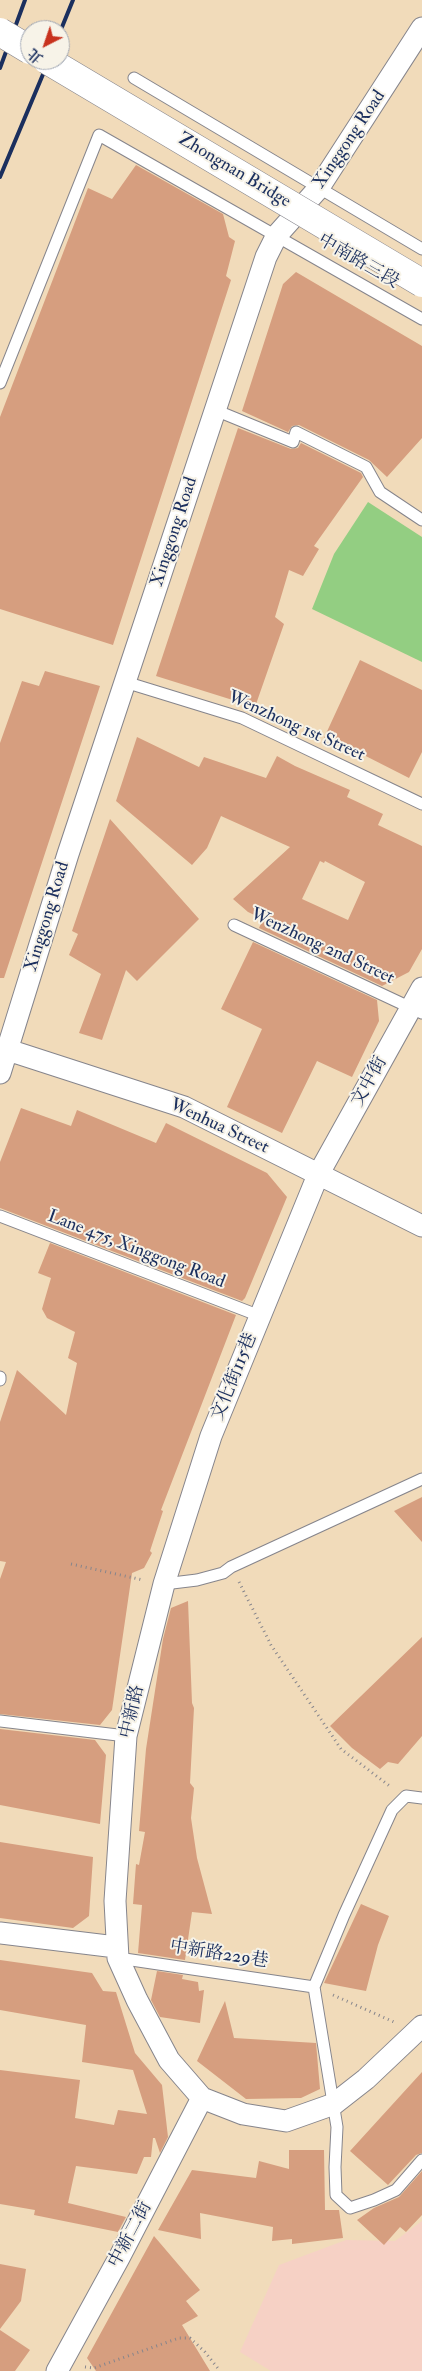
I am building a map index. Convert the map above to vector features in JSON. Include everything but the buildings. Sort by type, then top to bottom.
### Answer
[{"type":"main road","points":[[0,32],[20,44]]},
{"type":"main road","name":"Zhongnan Bridge","points":[[64,70],[422,283]]},
{"type":"street","name":"Xinggong Road","points":[[0,1073],[68,854],[266,257],[277,235],[318,188],[422,28]]},
{"type":"street","name":"文中街","points":[[318,1175],[417,1010],[422,988]]},
{"type":"street","name":"Wenhua Street","points":[[8,1050],[184,1107],[422,1226]]},
{"type":"street","name":"文化街115巷","points":[[164,1584],[211,1436],[318,1175]]},
{"type":"street","name":"中新路","points":[[164,1584],[126,1736],[115,1901],[117,1952],[137,2000],[169,2060],[202,2098]]},
{"type":"street","points":[[0,1933],[117,1952]]},
{"type":"street","points":[[202,2098],[243,2114],[286,2121],[334,2104],[366,2079],[420,2029]]},
{"type":"street","name":"中新二街","points":[[58,2368],[132,2234],[202,2098]]},
{"type":"lane","points":[[134,78],[422,249]]},
{"type":"lane","name":"中南路三段","points":[[0,383],[100,135],[422,319]]},
{"type":"lane","points":[[215,410],[293,442],[296,432],[366,467],[380,492],[422,520]]},
{"type":"lane","name":"Wenzhong 1st Street","points":[[125,682],[242,718],[422,804]]},
{"type":"lane","name":"Wenzhong 2nd Street","points":[[234,925],[417,1010]]},
{"type":"lane","name":"Lane 475, Xinggong Road","points":[[0,1216],[260,1316]]},
{"type":"lane","points":[[164,1584],[197,1580],[223,1573],[231,1567],[422,1479]]},
{"type":"lane","points":[[0,1720],[126,1736]]},
{"type":"lane","points":[[422,1798],[406,1796],[392,1810],[344,1915],[314,1987],[337,2127],[336,2195],[350,2208],[396,2190],[422,2160]]},
{"type":"lane","name":"中新路229巷","points":[[117,1952],[314,1987]]},
{"type":"path","points":[[71,1564],[164,1584]]},
{"type":"path","points":[[231,1567],[271,1645],[341,1749],[386,1784],[406,1796]]},
{"type":"path","points":[[314,1987],[420,2029]]},
{"type":"path","points":[[58,2368],[94,2368],[179,2338],[190,2338],[220,2371]]},
{"type":"shaded area","points":[[422,2221],[422,2371],[271,2371],[240,2352],[279,2265],[346,2240],[395,2241]]},
{"type":"green space","points":[[368,502],[422,537],[422,662],[312,609],[334,554]]},
{"type":"railway","points":[[0,68],[25,0]]},
{"type":"railway","points":[[65,20],[73,0]]},
{"type":"railway","points":[[0,177],[45,70]]}]
